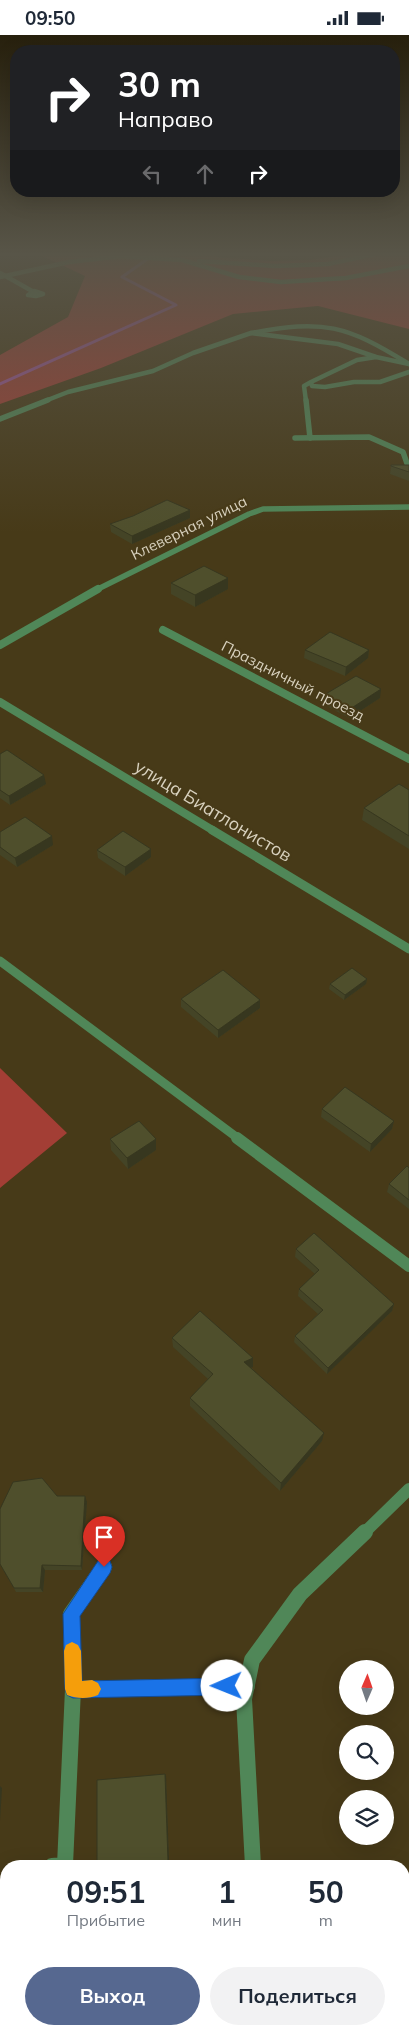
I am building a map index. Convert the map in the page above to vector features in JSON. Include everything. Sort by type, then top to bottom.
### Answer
[{"type":"street","points":[[0,419],[68,392],[153,371],[212,346]]},
{"type":"street","points":[[345,346],[376,357],[409,364]]},
{"type":"street","points":[[383,346],[409,364]]},
{"type":"street","points":[[310,437],[304,386],[357,360],[376,357]]},
{"type":"street","points":[[311,382],[312,386],[325,387],[354,382],[380,382],[409,373]]},
{"type":"street","points":[[295,438],[369,437],[403,452],[409,469]]},
{"type":"street","name":"Клеверная улица","points":[[0,645],[115,579],[249,514],[264,509],[409,507]]},
{"type":"street","name":"Праздничный проезд","points":[[163,630],[409,759]]},
{"type":"street","name":"улица Биатлонистов","points":[[0,701],[409,949]]},
{"type":"street","points":[[0,961],[409,1266]]},
{"type":"street","points":[[253,1860],[244,1699],[252,1660],[300,1594],[409,1489]]},
{"type":"street","points":[[64,1860],[73,1689],[71,1614],[104,1567]]},
{"type":"street","points":[[73,1689],[247,1686]]},
{"type":"shaded area","points":[[16,346],[154,346],[101,368],[0,404],[0,355]]},
{"type":"shaded area","points":[[0,1068],[67,1133],[0,1188]]},
{"type":"building","points":[[409,465],[409,472],[391,466]]},
{"type":"building","points":[[167,500],[190,510],[132,536],[110,524],[133,516]]},
{"type":"building","points":[[204,566],[228,578],[195,595],[171,583]]},
{"type":"building","points":[[330,632],[369,650],[346,667],[305,650]]},
{"type":"building","points":[[356,676],[381,689],[350,709],[324,695]]},
{"type":"building","points":[[7,750],[44,775],[9,796],[0,790],[0,754]]},
{"type":"building","points":[[399,784],[409,790],[409,836],[364,808]]},
{"type":"building","points":[[25,817],[52,836],[15,858],[0,847],[0,832]]},
{"type":"building","points":[[123,831],[151,849],[125,867],[97,850]]},
{"type":"building","points":[[352,968],[367,979],[345,995],[330,984]]},
{"type":"building","points":[[223,970],[260,1000],[218,1030],[181,999]]},
{"type":"building","points":[[345,1087],[394,1121],[371,1144],[322,1109]]},
{"type":"building","points":[[139,1121],[156,1139],[127,1158],[110,1139]]},
{"type":"building","points":[[407,1166],[409,1168],[409,1200],[389,1184]]},
{"type":"building","points":[[314,1233],[394,1304],[328,1368],[295,1336],[323,1310],[299,1289],[319,1270],[296,1249]]},
{"type":"building","points":[[200,1311],[253,1358],[244,1362],[324,1433],[281,1483],[190,1398],[213,1374],[172,1338]]},
{"type":"building","points":[[42,1478],[57,1496],[85,1496],[81,1566],[42,1565],[40,1588],[14,1588],[0,1564],[0,1509],[13,1482]]},
{"type":"building","points":[[165,1774],[168,1860],[97,1860],[97,1780]]},
{"type":"waterway","points":[[0,384],[84,346]]},
{"type":"slow traffic","points":[[72,1651],[73,1689],[92,1689]]},
{"type":"route","points":[[104,1567],[71,1614],[73,1689],[227,1686]]}]
